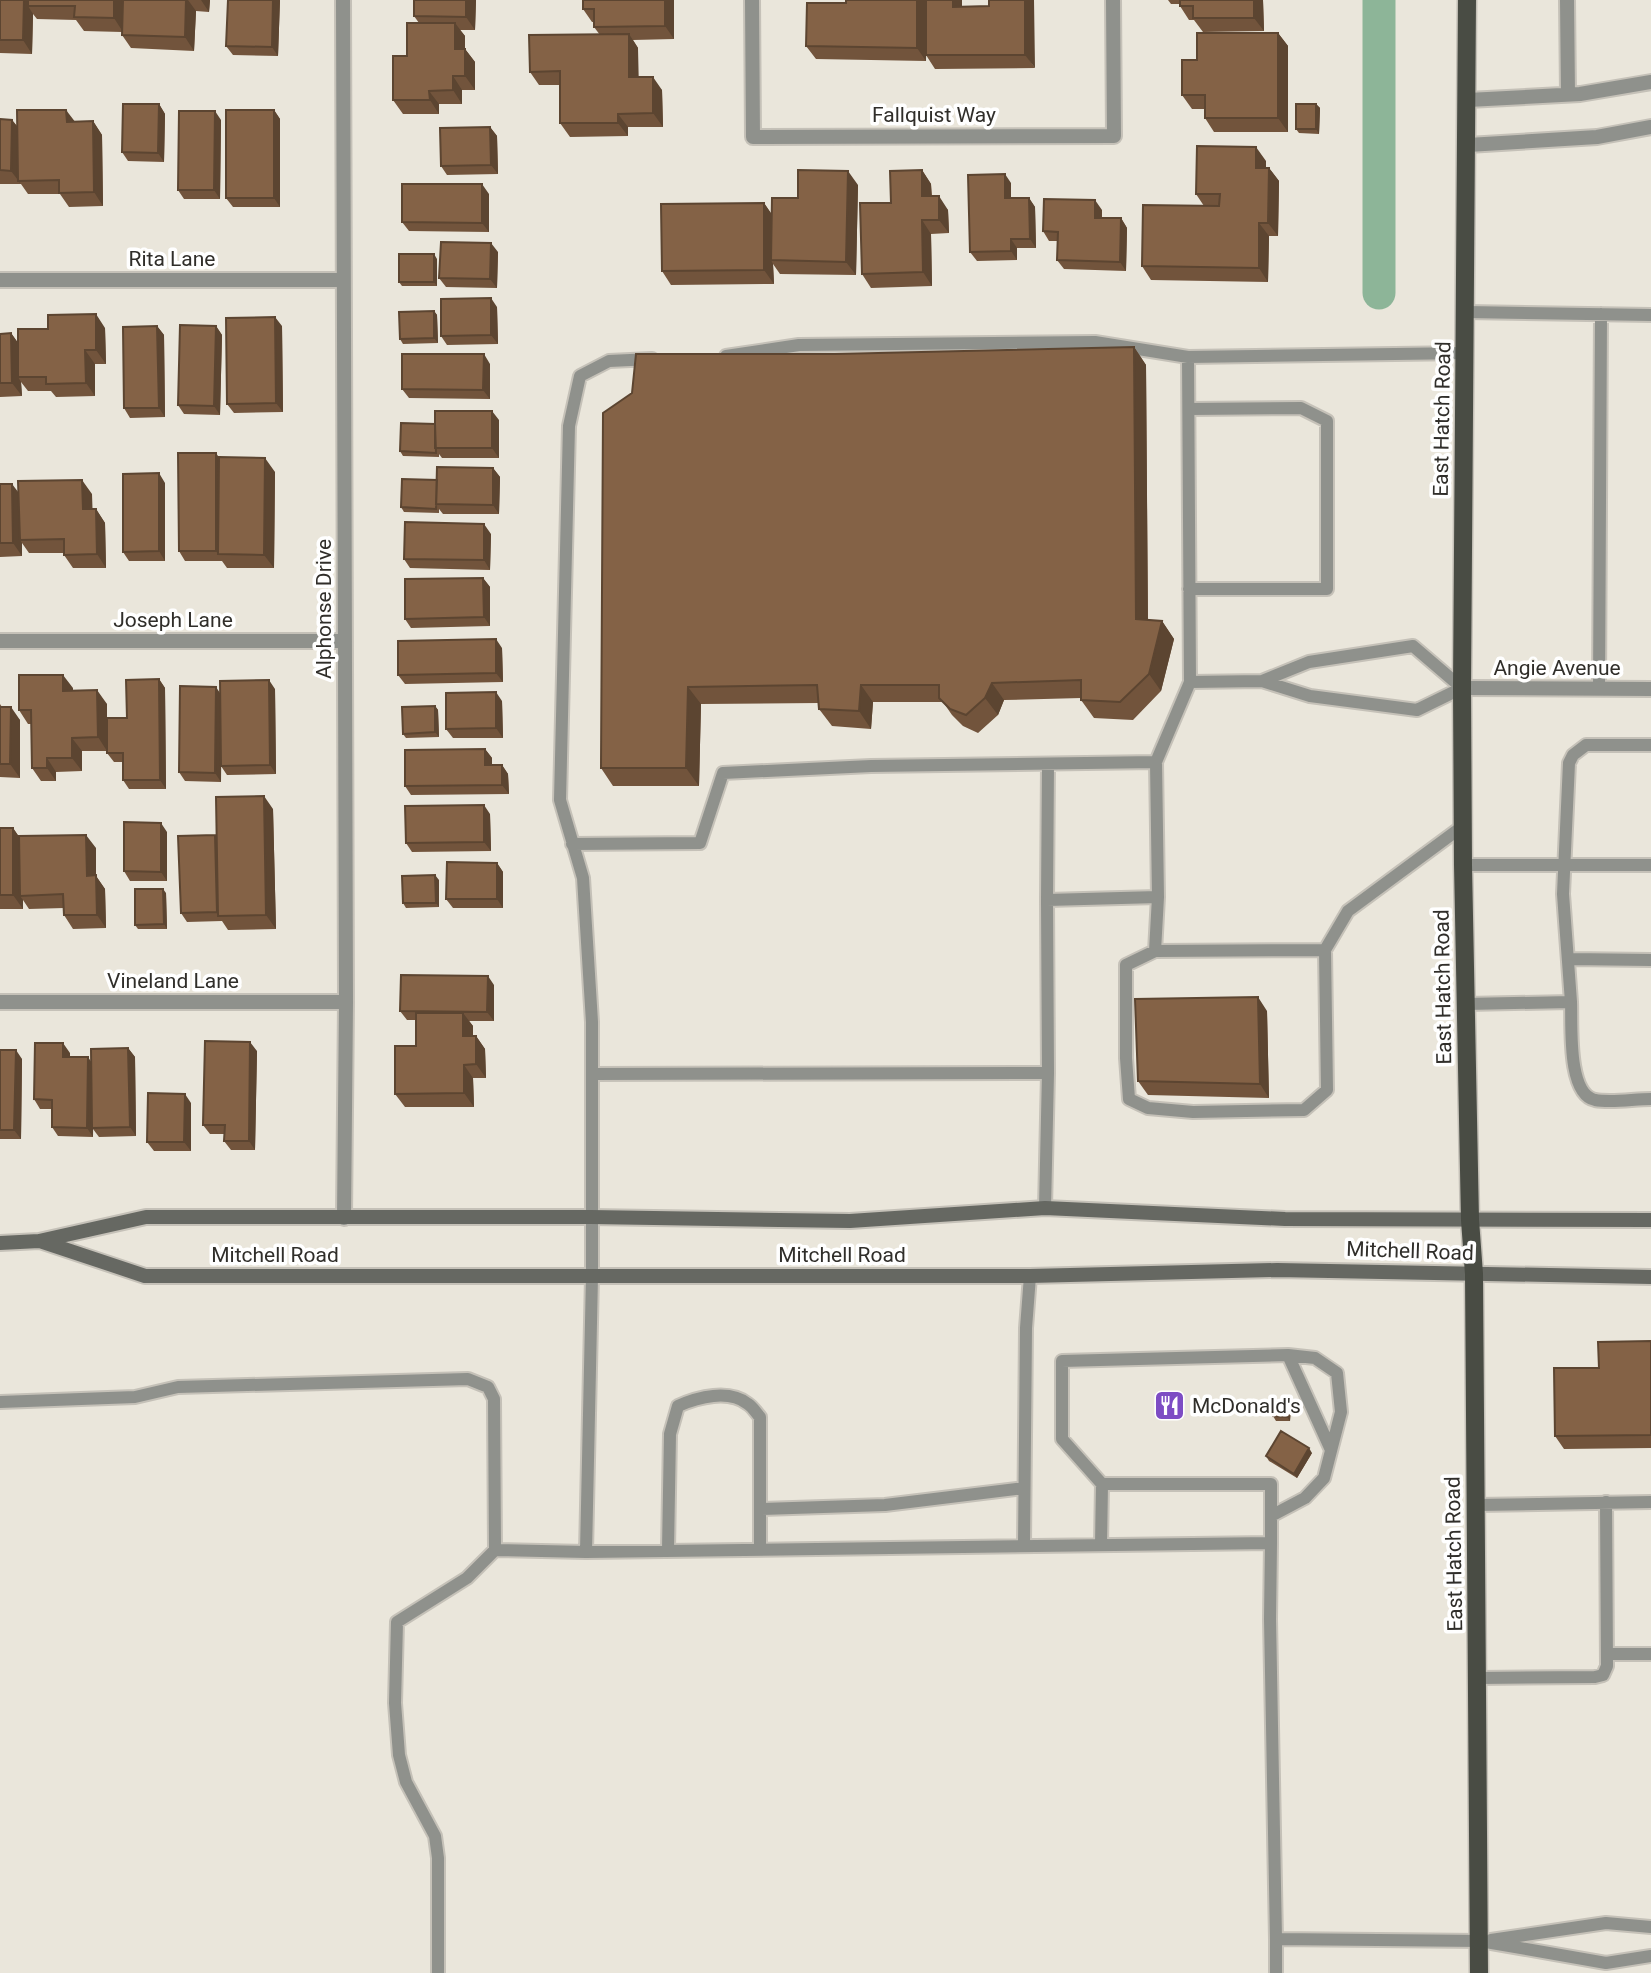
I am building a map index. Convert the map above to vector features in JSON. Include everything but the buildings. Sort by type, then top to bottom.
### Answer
[{"type":"main road","name":"East Hatch Road","points":[[1467,0],[1463,865],[1470,1220],[1474,1275],[1479,1973]]},
{"type":"main road","name":"Mitchell Road","points":[[0,1243],[38,1241],[146,1217],[591,1217],[850,1221],[1045,1208],[1285,1219],[1651,1220]]},
{"type":"main road","name":"Mitchell Road","points":[[38,1241],[145,1276],[1030,1276],[1277,1270],[1651,1277]]},
{"type":"street","name":"Alphonse Drive","points":[[343,0],[346,1002],[344,1218]]},
{"type":"street","name":"Fallquist Way","points":[[752,0],[753,137],[1114,136],[1113,0]]},
{"type":"street","points":[[1567,0],[1568,94]]},
{"type":"street","points":[[1468,100],[1568,94],[1651,82]]},
{"type":"street","points":[[1468,145],[1597,137],[1651,127]]},
{"type":"street","name":"Rita Lane","points":[[0,280],[343,280]]},
{"type":"street","name":"Joseph Lane","points":[[0,642],[345,642]]},
{"type":"street","name":"Angie Avenue","points":[[1462,688],[1651,690]]},
{"type":"street","name":"Vineland Lane","points":[[0,1002],[346,1002]]},
{"type":"lane","points":[[1466,312],[1651,315]]},
{"type":"lane","points":[[1599,689],[1601,314]]},
{"type":"lane","points":[[717,356],[799,345],[1095,342],[1188,358],[1465,353]]},
{"type":"lane","points":[[1155,951],[1158,897],[1156,762],[1190,682],[1188,358]]},
{"type":"lane","points":[[586,1552],[592,1276],[592,1022],[583,878],[560,800],[569,426],[580,376],[609,361],[663,359]]},
{"type":"lane","points":[[1189,409],[1301,408],[1327,421],[1327,589],[1189,589]]},
{"type":"lane","points":[[1190,682],[1262,681],[1310,696],[1417,710],[1462,688],[1413,646],[1309,662],[1262,681]]},
{"type":"lane","points":[[1651,745],[1586,745],[1573,755],[1569,763],[1563,894],[1575,1076],[1582,1091],[1593,1100],[1651,1099]]},
{"type":"lane","points":[[572,844],[700,843],[723,773],[858,766],[1156,762]]},
{"type":"lane","points":[[1045,1208],[1048,764]]},
{"type":"lane","points":[[1325,950],[1155,951],[1126,965],[1129,1099],[1148,1108],[1193,1112],[1304,1110],[1327,1090],[1325,950],[1348,911],[1463,826]]},
{"type":"lane","points":[[1463,865],[1651,865]]},
{"type":"lane","points":[[1047,900],[1158,897]]},
{"type":"lane","points":[[1569,959],[1651,960]]},
{"type":"lane","points":[[1465,1004],[1571,1002]]},
{"type":"lane","points":[[592,1074],[1048,1073]]},
{"type":"lane","points":[[1024,1545],[1026,1328],[1030,1276]]},
{"type":"lane","points":[[1288,1355],[1331,1450]]},
{"type":"lane","points":[[1101,1545],[1102,1484],[1062,1439],[1062,1361],[1288,1355],[1314,1358],[1337,1373],[1341,1412],[1324,1478],[1305,1498],[1271,1516]]},
{"type":"lane","points":[[0,1402],[135,1398],[178,1387],[468,1379],[488,1387],[494,1399],[495,1550],[467,1578],[397,1622],[394,1703],[399,1755],[406,1782],[435,1836],[438,1858],[438,1973]]},
{"type":"lane","points":[[668,1550],[670,1434],[678,1406],[698,1397],[731,1397],[748,1404],[760,1417],[760,1549]]},
{"type":"lane","points":[[1102,1484],[1271,1484],[1270,1619],[1276,1973]]},
{"type":"lane","points":[[760,1509],[885,1505],[1024,1488]]},
{"type":"lane","points":[[1478,1678],[1603,1675],[1607,1666],[1606,1502]]},
{"type":"lane","points":[[1476,1505],[1651,1502]]},
{"type":"lane","points":[[495,1550],[586,1552],[1271,1543]]},
{"type":"lane","points":[[1607,1654],[1651,1654]]},
{"type":"lane","points":[[1276,1939],[1480,1941],[1606,1923],[1651,1927]]},
{"type":"lane","points":[[1480,1941],[1606,1963],[1651,1956]]},
{"type":"waterway","points":[[1379,0],[1379,293]]},
{"type":"place","name":"McDonald's","points":[[1169,1406]]}]
